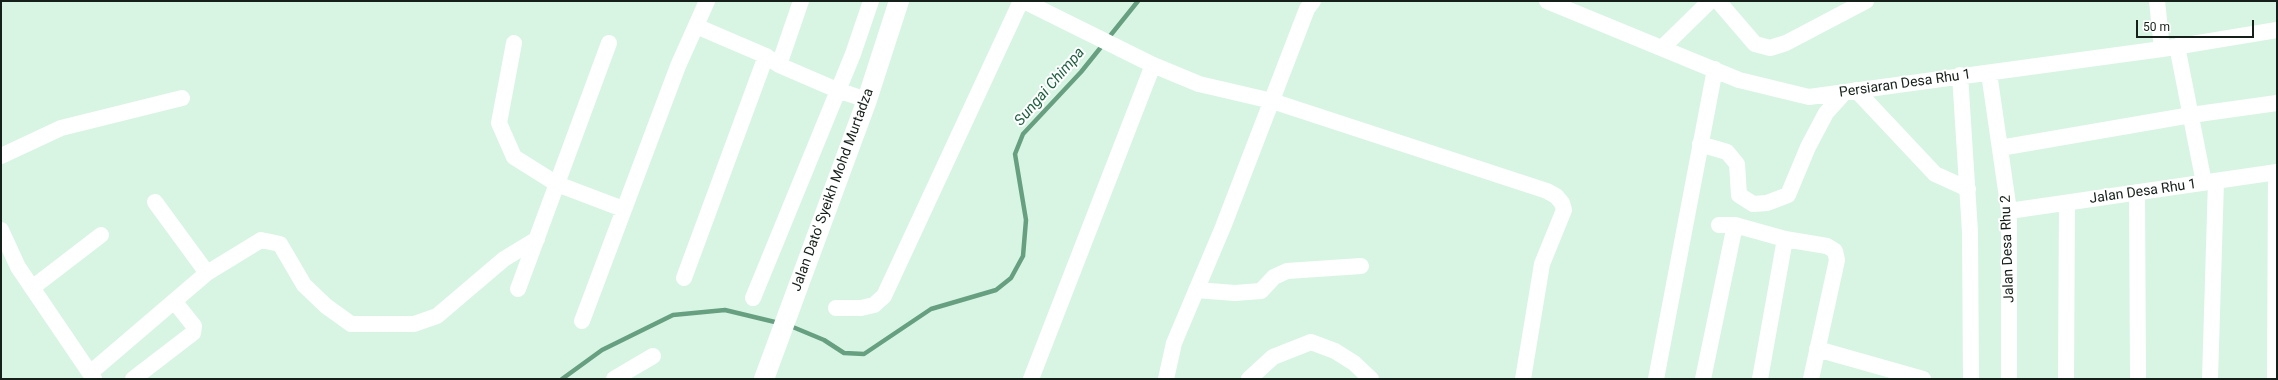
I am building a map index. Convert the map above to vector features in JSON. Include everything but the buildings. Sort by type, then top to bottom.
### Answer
[{"type":"main road","name":"Jalan Dato' Syeikh Mohd Murtadza","points":[[764,379],[867,100],[899,1]]},
{"type":"street","points":[[582,320],[678,66],[707,1]]},
{"type":"street","points":[[779,64],[802,1]]},
{"type":"street","points":[[753,298],[853,54],[871,1]]},
{"type":"street","points":[[836,308],[861,308],[874,305],[884,296],[1023,1],[1153,65],[1200,84],[1272,101],[1547,191],[1562,203],[1563,216],[1542,264],[1523,379]]},
{"type":"street","points":[[1166,379],[1174,343],[1272,101],[1307,9],[1313,1]]},
{"type":"street","name":"Persiaran Desa Rhu 1","points":[[1547,1],[1739,80],[1809,96],[1989,73],[2277,30]]},
{"type":"street","points":[[1662,48],[1710,1]]},
{"type":"street","points":[[1718,1],[1755,44],[1770,48],[1786,43],[1866,1]]},
{"type":"street","points":[[2157,1],[2210,182],[2210,379]]},
{"type":"street","points":[[696,26],[766,56],[779,64],[837,90],[867,100]]},
{"type":"street","points":[[514,43],[499,124],[514,157],[557,184],[623,209]]},
{"type":"street","points":[[518,289],[609,43]]},
{"type":"street","points":[[684,278],[766,56]]},
{"type":"street","points":[[1031,379],[1153,65]]},
{"type":"street","points":[[1656,379],[1715,69]]},
{"type":"street","name":"Jalan Desa Rhu 2","points":[[1989,73],[2009,211],[2009,379]]},
{"type":"street","points":[[1960,76],[1968,189],[1971,379]]},
{"type":"street","points":[[1700,144],[1727,152],[1737,164],[1739,195],[1753,204],[1767,203],[1788,195],[1808,147],[1826,113],[1850,91],[1935,174],[1968,189]]},
{"type":"street","points":[[1,156],[61,128],[182,98]]},
{"type":"street","points":[[2000,148],[2191,115],[2277,103]]},
{"type":"street","points":[[2275,379],[2277,172]]},
{"type":"street","name":"Jalan Desa Rhu 1","points":[[2009,211],[2277,172]]},
{"type":"street","points":[[2137,192],[2138,379]]},
{"type":"street","points":[[155,202],[207,273]]},
{"type":"street","points":[[2066,379],[2067,203]]},
{"type":"street","points":[[1703,379],[1727,225],[1786,239],[1827,246],[1835,251],[1837,260],[1811,379]]},
{"type":"street","points":[[1,230],[18,267],[92,376],[207,273],[261,240],[280,244],[304,285],[326,306],[351,324],[414,324],[437,316],[504,259],[537,239]]},
{"type":"street","points":[[32,288],[101,235]]},
{"type":"street","points":[[1760,379],[1786,239]]},
{"type":"street","points":[[1196,290],[1236,293],[1261,291],[1274,277],[1287,270],[1360,266]]},
{"type":"street","points":[[133,379],[193,333],[194,326],[174,301]]},
{"type":"street","points":[[1249,379],[1273,357],[1310,342],[1335,351],[1354,363],[1371,379]]},
{"type":"street","points":[[1817,349],[1924,379]]},
{"type":"street","points":[[614,379],[654,356]]},
{"type":"waterway","name":"Sungai Chimpa","points":[[788,325],[824,340],[844,353],[864,354],[931,309],[996,290],[1011,278],[1023,256],[1026,220],[1015,154],[1023,134],[1081,72],[1138,1]]},
{"type":"waterway","name":"Sungai Chimpa","points":[[562,379],[602,350],[673,315],[725,310],[779,323]]}]
